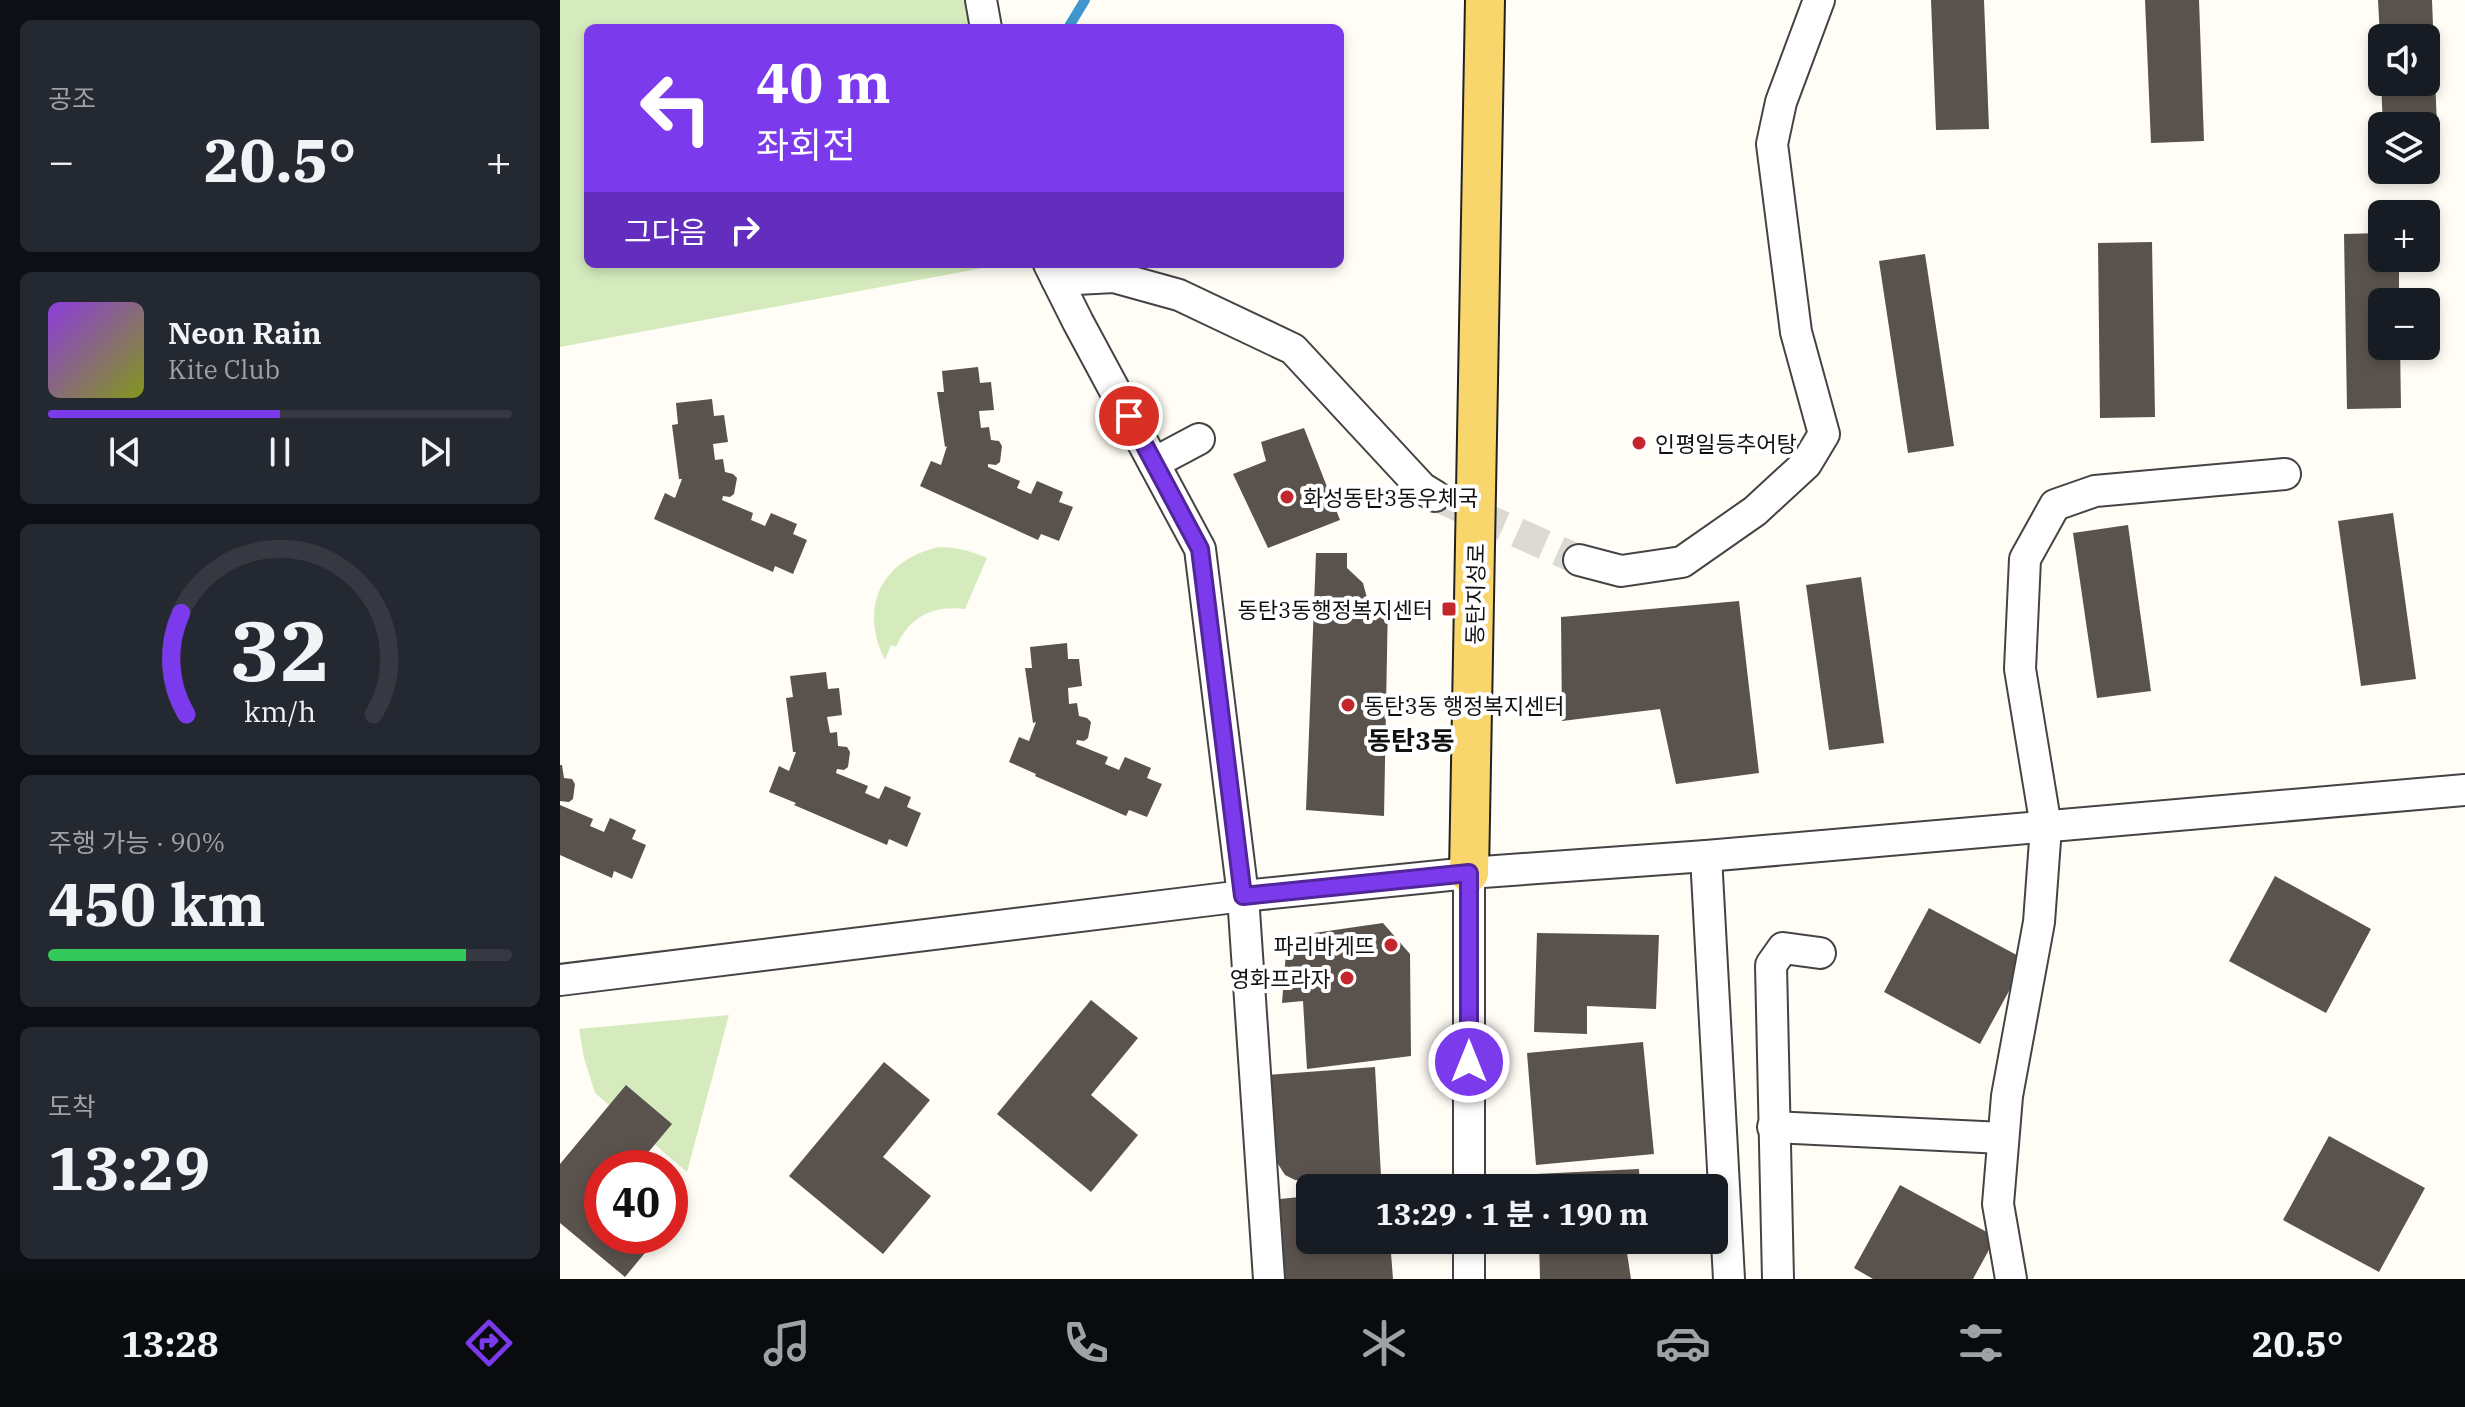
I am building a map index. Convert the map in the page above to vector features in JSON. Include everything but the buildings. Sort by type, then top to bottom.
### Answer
[{"type":"main road","name":"동탄지성로","points":[[1469,873],[1485,0]]},
{"type":"street","points":[[981,0],[985,24]]},
{"type":"street","points":[[1579,560],[1621,571],[1682,562],[1755,511],[1806,464],[1824,434],[1796,332],[1772,144],[1781,102],[1819,0]]},
{"type":"street","points":[[1053,272],[1200,549],[1243,896],[1269,1279]]},
{"type":"street","points":[[1053,272],[1114,277],[1179,295],[1293,349],[1422,488],[1435,496]]},
{"type":"street","points":[[1154,463],[1199,439]]},
{"type":"street","points":[[2011,1279],[1998,1204],[2003,1138],[2007,1096],[2039,922],[2046,827],[2020,669],[2025,559],[2055,505],[2095,491],[2285,474]]},
{"type":"street","points":[[560,980],[1243,896],[1469,873],[1706,856],[2465,790]]},
{"type":"street","points":[[1706,856],[1729,1279]]},
{"type":"street","name":"동탄지성로","points":[[1469,873],[1469,1174]]},
{"type":"street","points":[[1778,1279],[1771,965],[1783,948],[1820,953]]},
{"type":"street","points":[[1773,1127],[2003,1138]]},
{"type":"street","points":[[1469,1254],[1469,1279]]},
{"type":"green space","points":[[560,0],[964,0],[970,24],[584,24],[584,268],[983,268],[560,347]]},
{"type":"green space","points":[[939,547],[964,550],[987,558],[965,609],[943,609],[923,615],[908,628],[896,647],[891,645],[885,660],[874,622],[880,588],[902,563],[919,553]]},
{"type":"green space","points":[[729,1015],[688,1168],[688,1150],[661,1150],[595,1093],[579,1029]]},
{"type":"waterway","points":[[1070,24],[1085,0]]},
{"type":"tunnel","points":[[1435,496],[1579,560]]},
{"type":"place","name":"인평일등추어탕","points":[[1639,443]]},
{"type":"place","name":"화성동탄3동우체국","points":[[1287,497]]},
{"type":"place","name":"동탄3동행정복지센터","points":[[1449,609]]},
{"type":"place","name":"동탄3동 행정복지센터","points":[[1348,705]]},
{"type":"place","name":"파리바게뜨","points":[[1391,945]]},
{"type":"place","name":"영화프라자","points":[[1347,978]]},
{"type":"district","name":"동탄3동","points":[[1411,740]]},
{"type":"route","points":[[1129,416],[1200,549],[1243,896],[1469,873],[1469,1062]]}]
